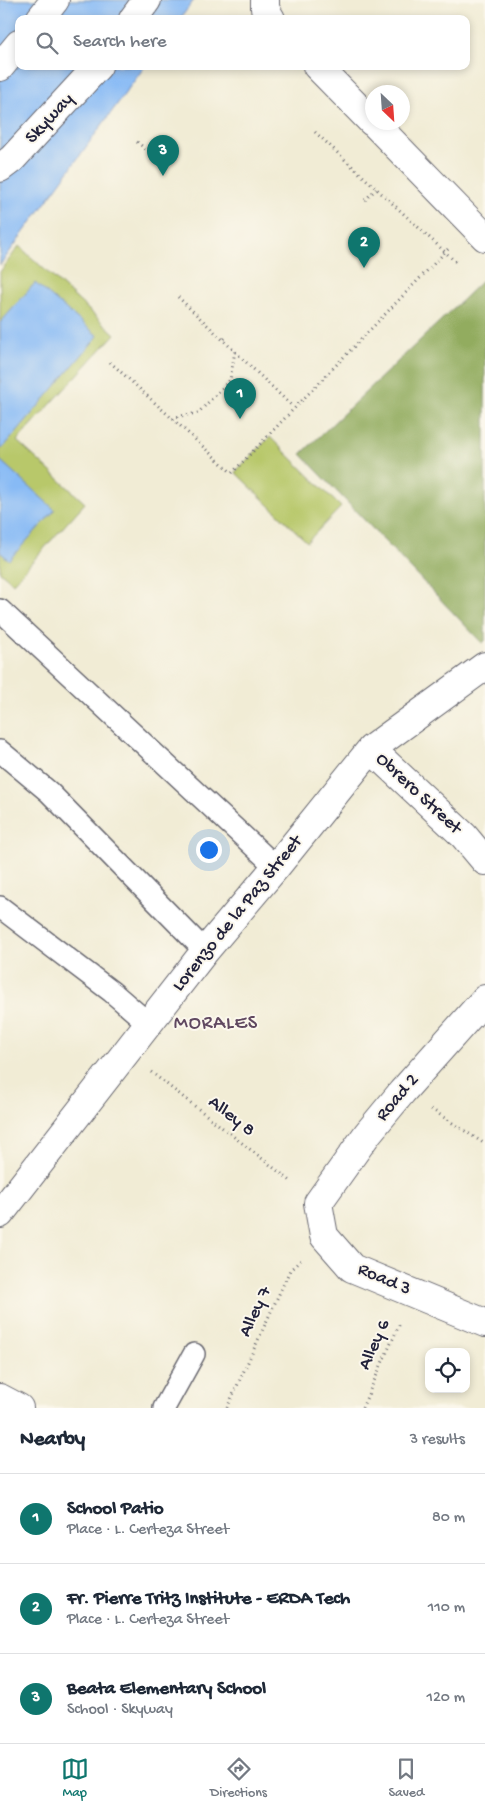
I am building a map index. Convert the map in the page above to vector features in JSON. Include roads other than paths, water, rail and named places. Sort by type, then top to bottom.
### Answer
[{"type":"main road","points":[[43,15],[55,0]]},
{"type":"main road","points":[[136,15],[147,0]]},
{"type":"main road","points":[[0,67],[15,49]]},
{"type":"main road","name":"Skyway","points":[[0,168],[12,159],[95,70]]},
{"type":"main road","points":[[321,70],[365,114]]},
{"type":"main road","points":[[381,130],[485,236]]},
{"type":"main road","name":"Lorenzo de la Paz Street","points":[[0,1214],[206,951],[371,749],[485,666]]},
{"type":"main road","name":"Obrero Street","points":[[371,749],[464,836],[485,861]]},
{"type":"main road","name":"Road 2","points":[[324,1236],[318,1203],[368,1133],[485,999]]},
{"type":"main road","name":"Road 3","points":[[324,1236],[352,1268],[485,1323]]},
{"type":"main road","points":[[0,1398],[18,1408]]},
{"type":"lane","points":[[0,610],[276,867]]},
{"type":"lane","points":[[0,751],[49,792],[206,951]]},
{"type":"lane","points":[[0,907],[112,992],[149,1024]]},
{"type":"lane","points":[[164,1408],[194,1354]]},
{"type":"water","points":[[0,0],[194,0],[183,15],[15,15],[15,70],[142,70],[0,265]]},
{"type":"water","points":[[35,283],[98,336],[2,449],[0,447],[0,323]]},
{"type":"water","points":[[0,460],[55,510],[9,560],[0,552]]},
{"type":"place","name":"Beata Elementary School","points":[[163,176]]},
{"type":"place","name":"Fr. Pierre Tritz Institute - ERDA Tech","points":[[364,268]]},
{"type":"place","name":"School Patio","points":[[240,419]]},
{"type":"district","name":"MORALES","points":[[216,1024]]}]
